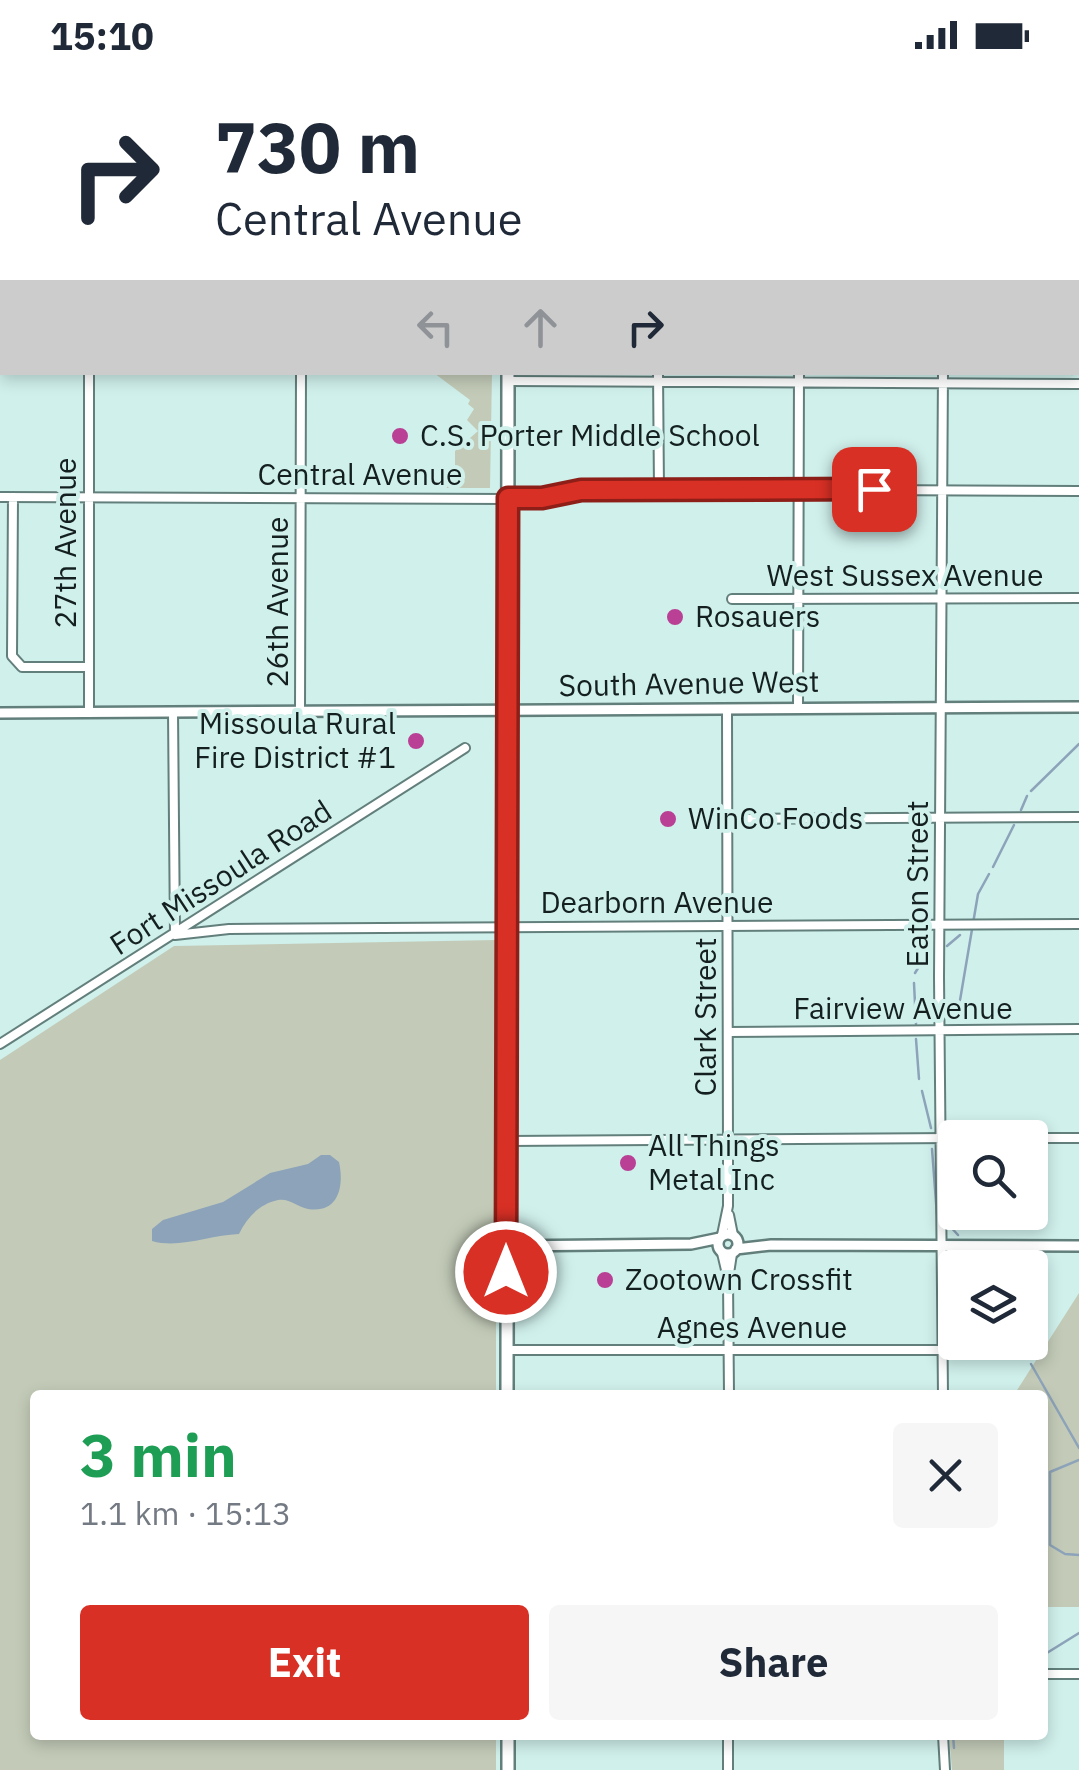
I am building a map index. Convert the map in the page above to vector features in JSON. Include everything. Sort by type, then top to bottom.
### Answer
[{"type":"highway","points":[[507,1390],[508,377]]},
{"type":"highway","points":[[508,1740],[508,1770]]},
{"type":"street","name":"27th Avenue","points":[[88,713],[90,375]]},
{"type":"street","name":"26th Avenue","points":[[300,712],[301,375]]},
{"type":"street","points":[[798,708],[799,375]]},
{"type":"street","name":"Eaton Street","points":[[941,1120],[944,375]]},
{"type":"street","points":[[508,377],[1079,384]]},
{"type":"street","points":[[658,378],[659,490]]},
{"type":"street","name":"Central Avenue","points":[[0,497],[542,498],[581,490],[1079,491]]},
{"type":"street","points":[[12,497],[12,656],[22,667],[88,667]]},
{"type":"street","name":"West Sussex Avenue","points":[[732,599],[1079,598]]},
{"type":"street","name":"South Avenue West","points":[[0,713],[1079,707]]},
{"type":"street","name":"Clark Street","points":[[727,709],[728,1244]]},
{"type":"street","points":[[174,712],[175,935]]},
{"type":"street","name":"Fort Missoula Road","points":[[0,1044],[464,748]]},
{"type":"street","points":[[728,818],[1079,817]]},
{"type":"street","name":"Dearborn Avenue","points":[[175,935],[229,929],[1079,924]]},
{"type":"street","name":"Fairview Avenue","points":[[728,1032],[1079,1029]]},
{"type":"street","points":[[506,1142],[938,1138]]},
{"type":"street","points":[[1048,1138],[1079,1138]]},
{"type":"street","name":"Eaton Street","points":[[942,1230],[942,1250]]},
{"type":"street","points":[[728,1244],[728,1390]]},
{"type":"street","points":[[506,1246],[1079,1246]]},
{"type":"street","name":"Agnes Avenue","points":[[507,1350],[938,1351]]},
{"type":"street","name":"Eaton Street","points":[[942,1390],[943,1360]]},
{"type":"street","points":[[1048,1674],[1079,1674]]},
{"type":"street","points":[[728,1740],[728,1770]]},
{"type":"street","points":[[944,1740],[945,1770]]},
{"type":"green space","points":[[437,375],[492,375],[490,488],[439,488],[441,475],[455,465],[455,451],[478,431],[467,420],[474,409],[468,404],[470,400]]},
{"type":"green space","points":[[496,940],[496,1390],[30,1390],[30,1740],[496,1740],[496,1770],[0,1770],[0,1060],[174,946]]},
{"type":"green space","points":[[1079,1293],[1079,1607],[1048,1607],[1048,1390],[1017,1390],[1036,1360],[1048,1360],[1048,1342]]},
{"type":"green space","points":[[949,1740],[1004,1740],[1004,1770],[952,1770]]},
{"type":"water","points":[[321,1155],[330,1155],[339,1162],[340,1188],[327,1207],[308,1209],[278,1200],[254,1212],[239,1234],[184,1243],[152,1241],[152,1229],[163,1220],[223,1202],[270,1173],[308,1164]]},
{"type":"waterway","points":[[1031,791],[1079,744]]},
{"type":"waterway","points":[[1021,810],[1027,796]]},
{"type":"waterway","points":[[993,867],[1014,825]]},
{"type":"waterway","points":[[957,1018],[978,894],[989,874]]},
{"type":"waterway","points":[[947,946],[960,935]]},
{"type":"waterway","points":[[915,973],[928,952]]},
{"type":"waterway","points":[[914,983],[916,1024]]},
{"type":"waterway","points":[[916,1039],[919,1079]]},
{"type":"waterway","points":[[922,1091],[931,1128]]},
{"type":"waterway","points":[[932,1149],[937,1215]]},
{"type":"waterway","points":[[953,1230],[958,1235]]},
{"type":"waterway","points":[[1031,1364],[1046,1390]]},
{"type":"waterway","points":[[1048,1394],[1079,1448]]},
{"type":"waterway","points":[[1079,1460],[1050,1472],[1050,1545],[1065,1554],[1079,1555]]},
{"type":"waterway","points":[[1048,1652],[1079,1633]]},
{"type":"waterway","points":[[953,1740],[954,1748]]},
{"type":"place","name":"C.S. Porter Middle School","points":[[400,436]]},
{"type":"place","name":"Rosauers","points":[[675,617]]},
{"type":"place","name":"Missoula Rural Fire District #1","points":[[416,741]]},
{"type":"place","name":"WinCo Foods","points":[[668,819]]},
{"type":"place","name":"All Things Metal Inc","points":[[628,1163]]},
{"type":"place","name":"Zootown Crossfit","points":[[605,1280]]},
{"type":"route","points":[[506,1272],[508,498],[542,498],[581,490],[874,489]]}]
